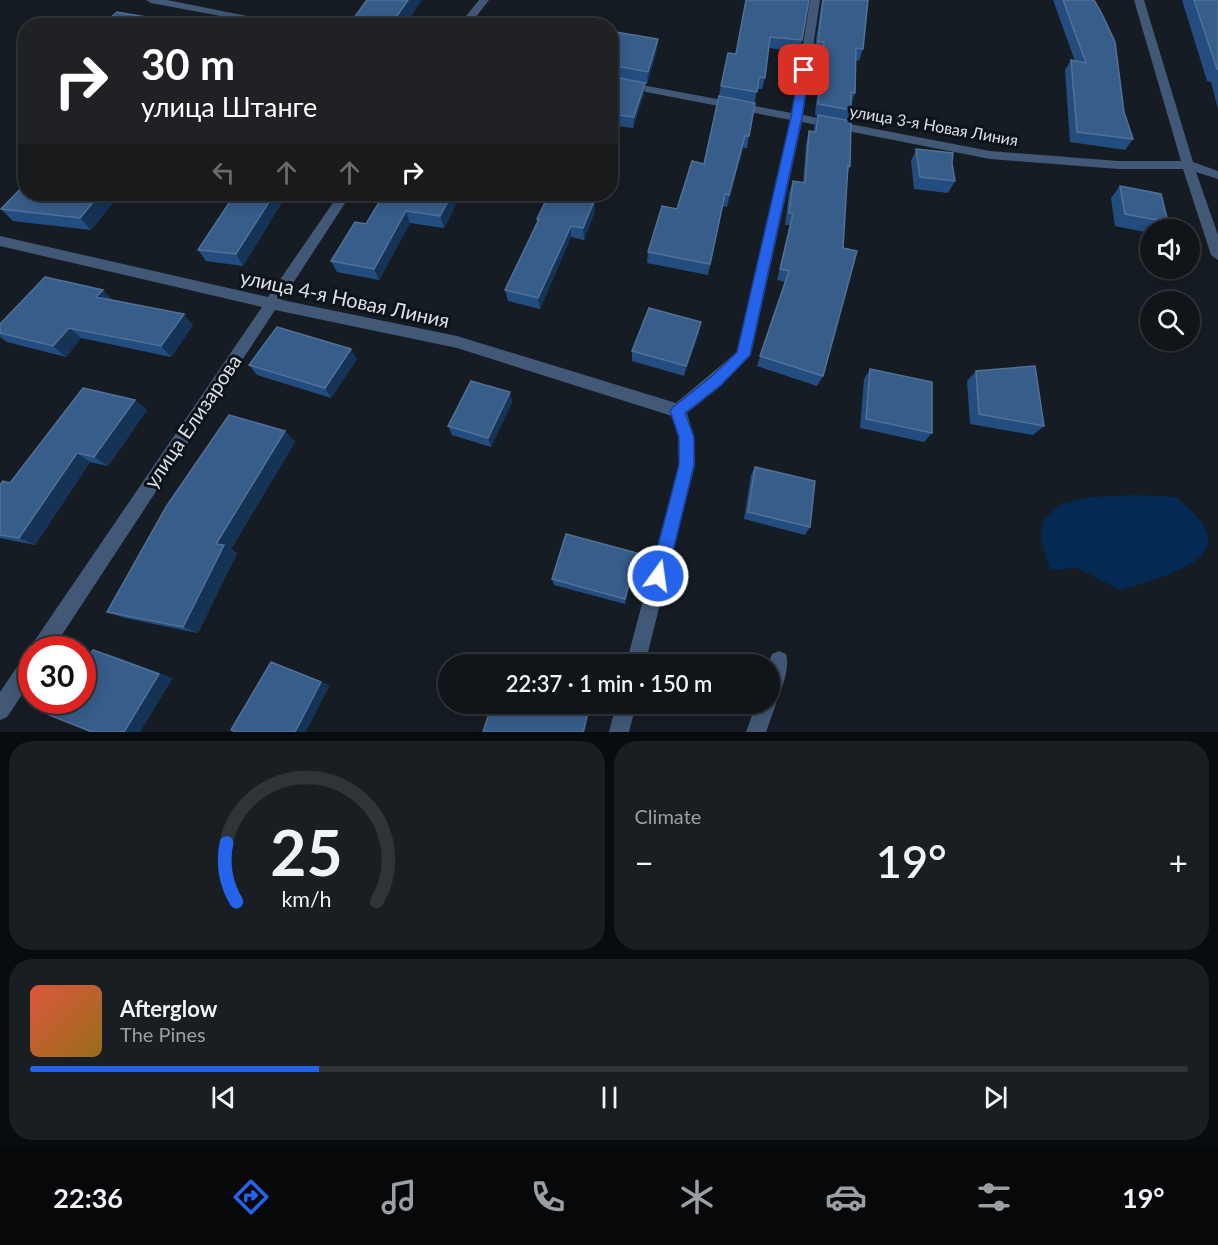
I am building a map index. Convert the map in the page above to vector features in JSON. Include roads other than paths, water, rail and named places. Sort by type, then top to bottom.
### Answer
[{"type":"street","points":[[151,0],[249,18]]},
{"type":"street","points":[[469,18],[484,0]]},
{"type":"street","points":[[639,654],[687,465],[686,437],[678,411],[744,355],[797,117],[815,0]]},
{"type":"street","points":[[1139,0],[1188,165],[1218,255]]},
{"type":"street","name":"улица 3-я Новая Линия","points":[[618,83],[990,155],[1118,165],[1188,165],[1218,175]]},
{"type":"street","name":"улица Елизарова","points":[[49,636],[340,201]]},
{"type":"street","name":"улица 4-я Новая Линия","points":[[0,240],[270,303],[457,342],[678,411]]},
{"type":"street","points":[[0,710],[18,683]]},
{"type":"street","points":[[619,732],[624,714]]},
{"type":"street","points":[[756,732],[762,714]]}]
